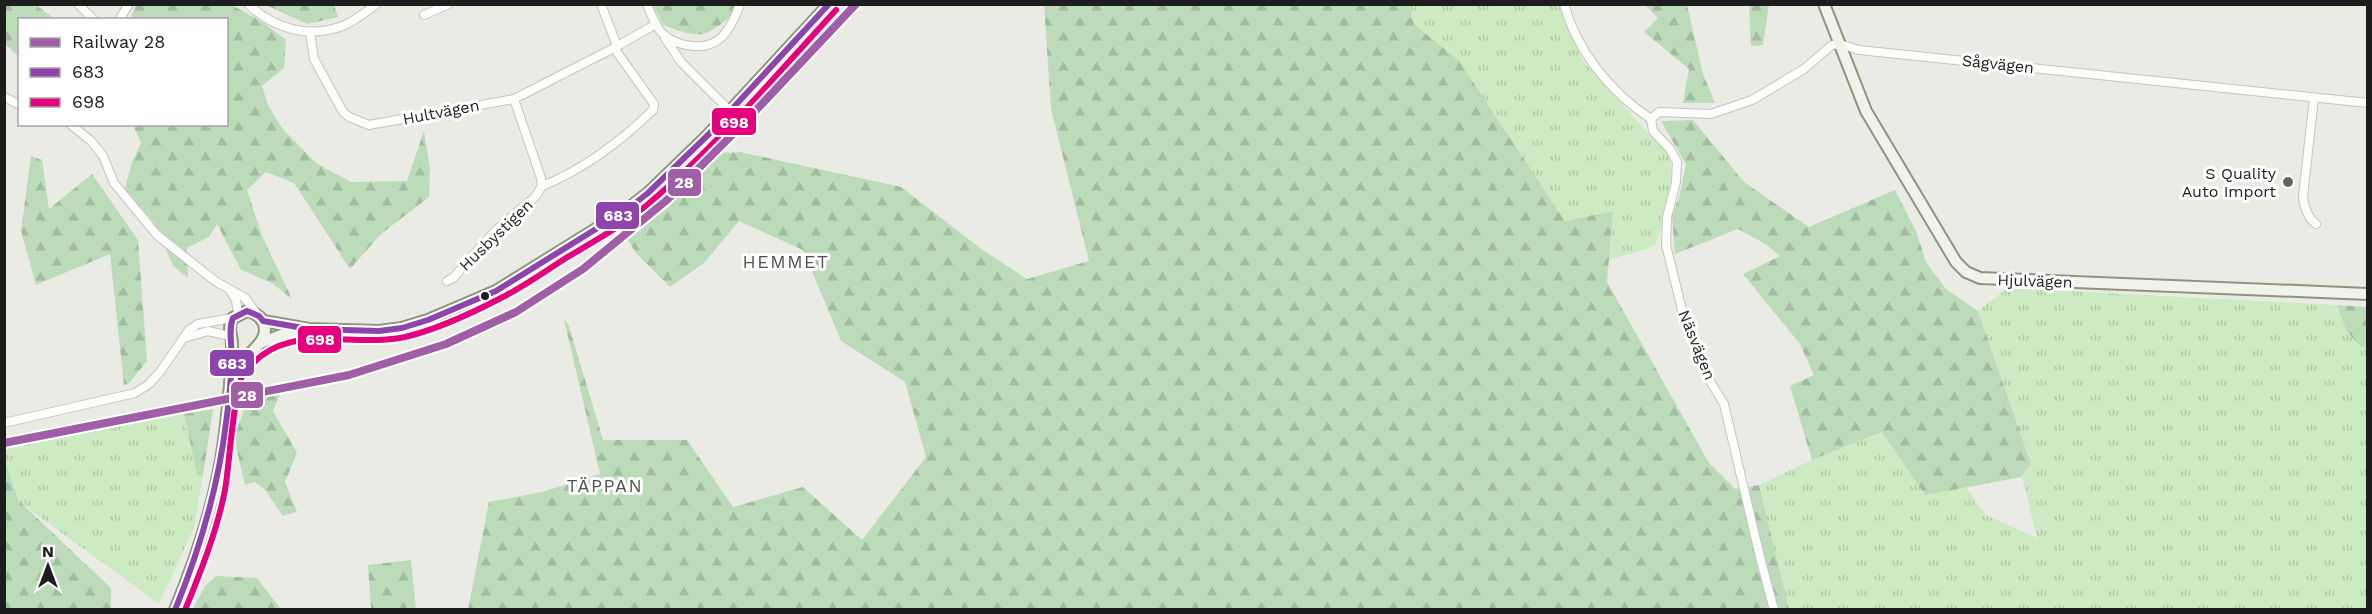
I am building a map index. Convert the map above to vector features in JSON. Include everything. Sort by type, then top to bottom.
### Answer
[{"type":"main road","points":[[175,609],[197,557],[216,489],[232,374],[232,327],[247,311],[261,318],[309,329],[362,332],[402,328],[428,320],[496,291],[640,199],[730,111],[830,4]]},
{"type":"main road","points":[[1824,4],[1840,44]]},
{"type":"main road","name":"Hjulvägen","points":[[1840,44],[1866,111],[1956,262],[1966,272],[1980,278],[2367,294]]},
{"type":"main road","points":[[232,374],[265,332],[261,318]]},
{"type":"main road","points":[[232,327],[240,347],[257,345],[284,334],[309,329]]},
{"type":"street","points":[[78,4],[92,18]]},
{"type":"street","points":[[120,18],[129,4]]},
{"type":"street","points":[[248,4],[273,22],[297,32],[310,32],[346,24],[377,4]]},
{"type":"street","points":[[424,15],[449,4]]},
{"type":"street","points":[[601,4],[616,47]]},
{"type":"street","points":[[647,4],[656,24],[681,62],[730,111]]},
{"type":"street","points":[[663,34],[685,45],[709,44],[721,38],[735,18],[740,4]]},
{"type":"street","points":[[1564,4],[1578,41],[1596,69],[1634,108],[1651,119],[1659,112],[1711,114],[1752,100],[1804,69],[1832,45],[1840,44]]},
{"type":"street","name":"Hultvägen","points":[[310,32],[314,59],[343,112],[364,124],[376,125],[514,99],[656,24]]},
{"type":"street","name":"Sågvägen","points":[[1840,44],[1859,50],[2367,104]]},
{"type":"street","name":"Husbystigen","points":[[447,281],[453,278],[496,230],[535,197],[542,186],[595,159],[622,140],[653,110],[654,104],[616,47]]},
{"type":"street","points":[[4,97],[18,104]]},
{"type":"street","points":[[2314,98],[2304,196],[2307,213],[2310,220],[2316,224]]},
{"type":"street","name":"Husbystigen","points":[[514,99],[542,186]]},
{"type":"street","name":"Näsvägen","points":[[1651,119],[1653,131],[1671,149],[1677,162],[1676,182],[1667,217],[1666,245],[1683,314],[1707,376],[1724,404],[1757,547],[1774,609]]},
{"type":"street","points":[[72,126],[91,141],[103,156],[114,183],[157,235],[231,292],[245,298],[261,318]]},
{"type":"street","points":[[231,292],[236,300],[232,327]]},
{"type":"street","points":[[4,423],[135,393],[149,384],[189,330],[198,324],[232,327]]},
{"type":"street","points":[[218,326],[232,327]]},
{"type":"street","points":[[184,338],[232,327]]},
{"type":"green space","points":[[5,4],[36,5],[54,18],[18,18],[18,56],[5,44]]},
{"type":"green space","points":[[1044,4],[1409,5],[1414,24],[1459,61],[1565,221],[1613,211],[1607,282],[1709,463],[1735,489],[1759,485],[1789,609],[468,610],[489,502],[542,492],[600,474],[564,319],[569,326],[603,440],[687,440],[733,507],[803,487],[862,540],[926,457],[905,382],[841,341],[803,250],[739,221],[704,263],[670,287],[636,253],[628,240],[695,179],[719,153],[740,152],[901,187],[980,248],[1027,279],[1089,261],[1051,109]]},
{"type":"green space","points":[[136,5],[232,5],[264,23],[286,40],[284,68],[262,86],[268,105],[282,128],[316,163],[351,182],[407,181],[424,131],[430,169],[429,197],[381,234],[350,269],[294,183],[266,172],[247,190],[262,236],[292,299],[272,283],[241,270],[217,224],[209,237],[187,248],[188,278],[173,266],[155,224],[125,189],[132,162],[141,143],[133,126],[228,126],[228,18],[130,18]]},
{"type":"green space","points":[[266,5],[334,5],[338,17],[307,24]]},
{"type":"green space","points":[[653,5],[736,5],[733,15],[723,23],[707,32],[694,34],[663,25]]},
{"type":"green space","points":[[1409,5],[1559,5],[1583,61],[1647,132],[1669,152],[1672,172],[1663,223],[1655,246],[1609,260],[1612,211],[1565,221],[1459,62],[1414,24]]},
{"type":"green space","points":[[1645,5],[1687,5],[1703,74],[1715,103],[1683,103],[1689,69],[1644,32],[1658,18]]},
{"type":"green space","points":[[1749,5],[1769,5],[1763,45],[1751,46]]},
{"type":"green space","points":[[1693,120],[1744,182],[1809,227],[1895,190],[1916,231],[1926,262],[1946,289],[1978,311],[2031,464],[2021,477],[1925,495],[1882,432],[1812,460],[1790,386],[1814,375],[1800,344],[1743,274],[1780,256],[1767,245],[1738,229],[1675,254],[1672,216],[1680,194],[1686,164],[1661,121]]},
{"type":"green space","points":[[31,156],[42,160],[49,209],[92,174],[138,240],[147,361],[129,383],[124,385],[110,254],[36,285],[21,231]]},
{"type":"green space","points":[[2007,288],[2337,305],[2346,330],[2359,347],[2367,347],[2367,609],[1789,609],[1759,485],[1812,460],[1883,432],[1925,495],[1965,486],[1986,515],[2037,538],[2022,477],[2031,464],[1978,311]]},
{"type":"green space","points":[[2337,305],[2367,307],[2367,347],[2360,347],[2346,330]]},
{"type":"green space","points":[[280,393],[273,411],[297,453],[285,482],[297,512],[283,516],[265,490],[255,482],[245,485],[234,438],[247,401]]},
{"type":"green space","points":[[213,409],[203,475],[197,475],[184,414]]},
{"type":"green space","points":[[184,414],[197,475],[203,475],[194,528],[159,604],[18,501],[5,461],[4,448]]},
{"type":"green space","points":[[5,461],[18,500],[111,588],[111,609],[5,609]]},
{"type":"green space","points":[[411,560],[416,609],[371,609],[368,565]]},
{"type":"green space","points":[[216,576],[257,578],[281,609],[193,609],[205,586]]},
{"type":"rail line","name":"28","points":[[4,443],[349,375],[446,344],[516,312],[583,269],[667,200],[744,123],[856,4]]},
{"type":"transit line","name":"683","points":[[175,610],[200,541],[223,447],[230,391],[232,359],[230,333],[233,318],[247,311],[259,316],[263,321],[309,329],[379,331],[402,328],[428,320],[496,291],[625,211],[648,193],[708,135],[829,4]]},
{"type":"transit line","name":"698","points":[[185,610],[208,551],[222,505],[234,411],[240,383],[243,375],[259,357],[277,347],[297,341],[383,340],[417,334],[441,326],[525,285],[644,208],[725,131],[836,10]]},
{"type":"place","name":"S Quality Auto Import","points":[[2288,182]]},
{"type":"district","name":"HEMMET","points":[[786,261]]},
{"type":"district","name":"TÄPPAN","points":[[605,485]]}]
